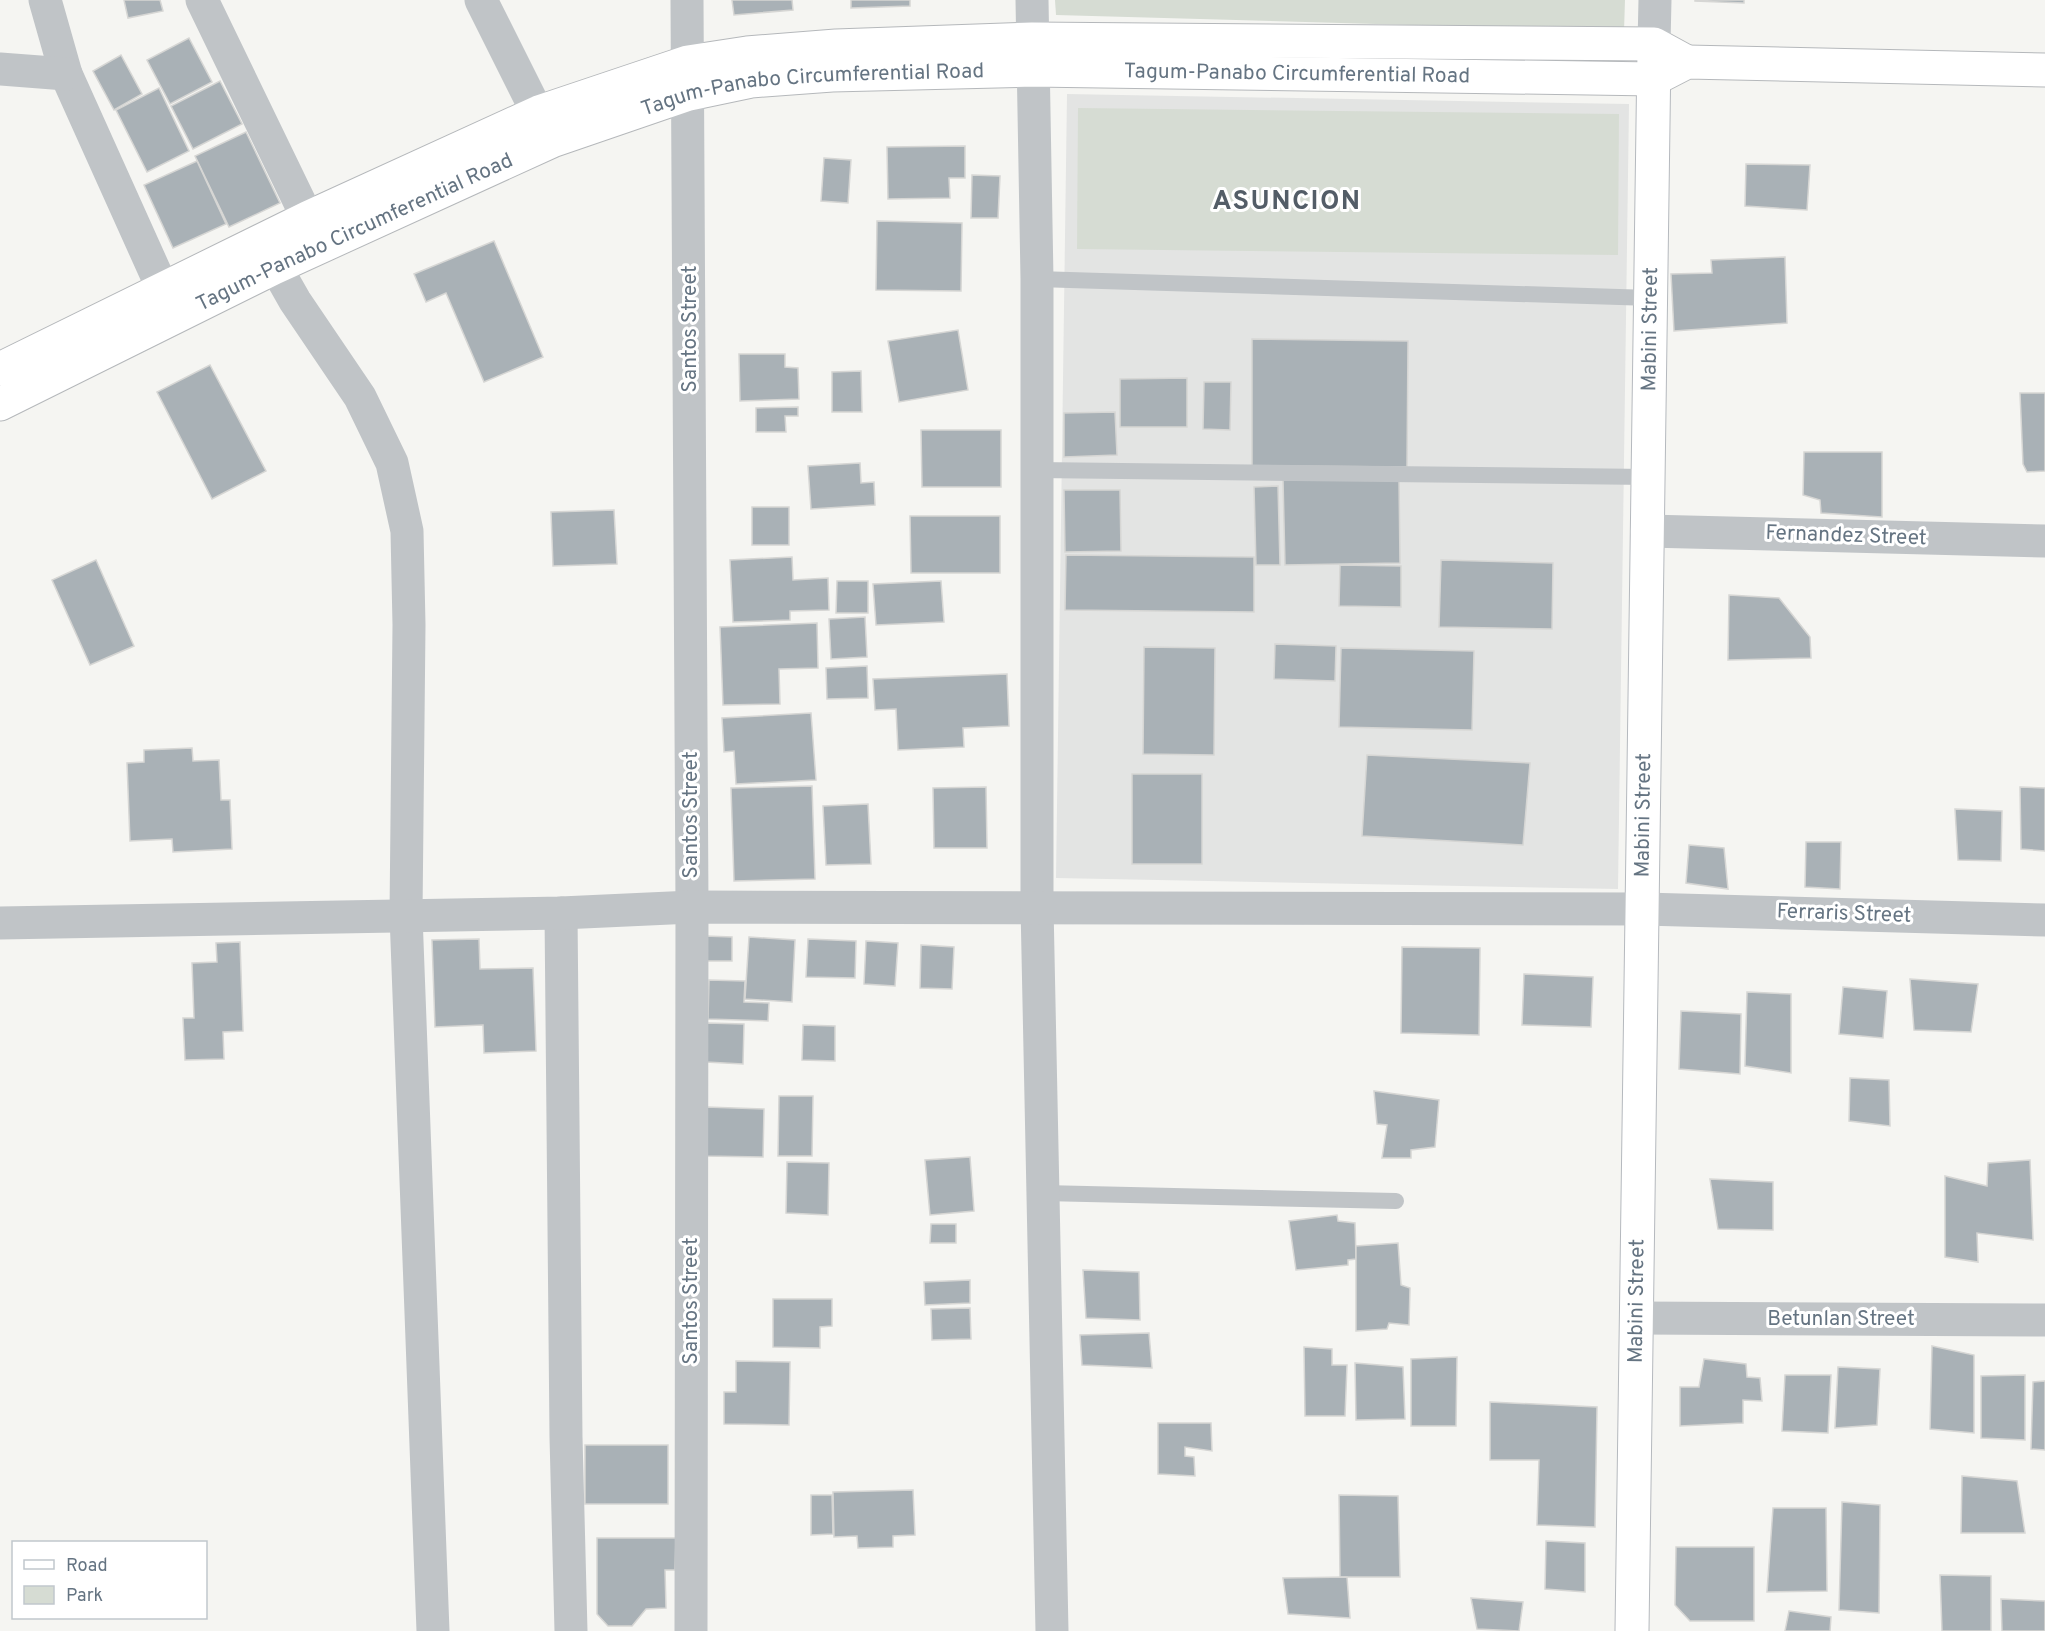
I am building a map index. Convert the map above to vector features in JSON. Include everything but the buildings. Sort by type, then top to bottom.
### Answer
[{"type":"main road","name":"Tagum-Panabo Circumferential Road","points":[[1341,59],[1654,44],[1687,62],[2045,70]]},
{"type":"main road","name":"Mabini Street","points":[[1632,1631],[1644,909],[1654,44]]},
{"type":"main road","name":"Tagum-Panabo Circumferential Road","points":[[0,369],[169,302],[314,232],[688,62],[747,53],[836,46],[1032,55],[1341,59],[1654,79],[1687,62]]},
{"type":"main road","name":"Tagum-Panabo Circumferential Road","points":[[545,126],[751,81],[1032,55]]},
{"type":"main road","name":"Tagum-Panabo Circumferential Road","points":[[0,404],[169,302]]},
{"type":"street","points":[[45,0],[66,74],[169,302]]},
{"type":"street","points":[[202,0],[314,232]]},
{"type":"street","points":[[482,0],[545,126]]},
{"type":"street","name":"Santos Street","points":[[687,0],[692,907],[691,1631]]},
{"type":"street","points":[[1032,0],[1037,279],[1037,906],[1052,1631]]},
{"type":"street","name":"Mabini Street","points":[[1654,44],[1655,0]]},
{"type":"street","points":[[0,69],[66,74]]},
{"type":"street","points":[[268,255],[360,397],[392,463],[407,531],[410,625],[406,915],[433,1631]]},
{"type":"street","name":"Fernandez Street","points":[[1647,531],[2045,541]]},
{"type":"street","name":"Ferraris Street","points":[[0,923],[561,913],[692,907],[1037,906],[1644,909],[2045,920]]},
{"type":"street","points":[[561,913],[564,1311],[572,1631]]},
{"type":"street","name":"Betunlan Street","points":[[1637,1318],[2045,1320]]},
{"type":"lane","points":[[1037,279],[1651,298]]},
{"type":"lane","points":[[1036,470],[1648,477]]},
{"type":"lane","points":[[1043,1193],[1396,1201]]},
{"type":"shaded area","points":[[1067,94],[1629,104],[1618,889],[1056,878]]},
{"type":"green space","points":[[1055,0],[1625,0],[1624,31],[1056,15]]},
{"type":"green space","points":[[1078,108],[1619,114],[1618,255],[1077,249]]},
{"type":"district","name":"ASUNCION","points":[[1287,202]]}]
